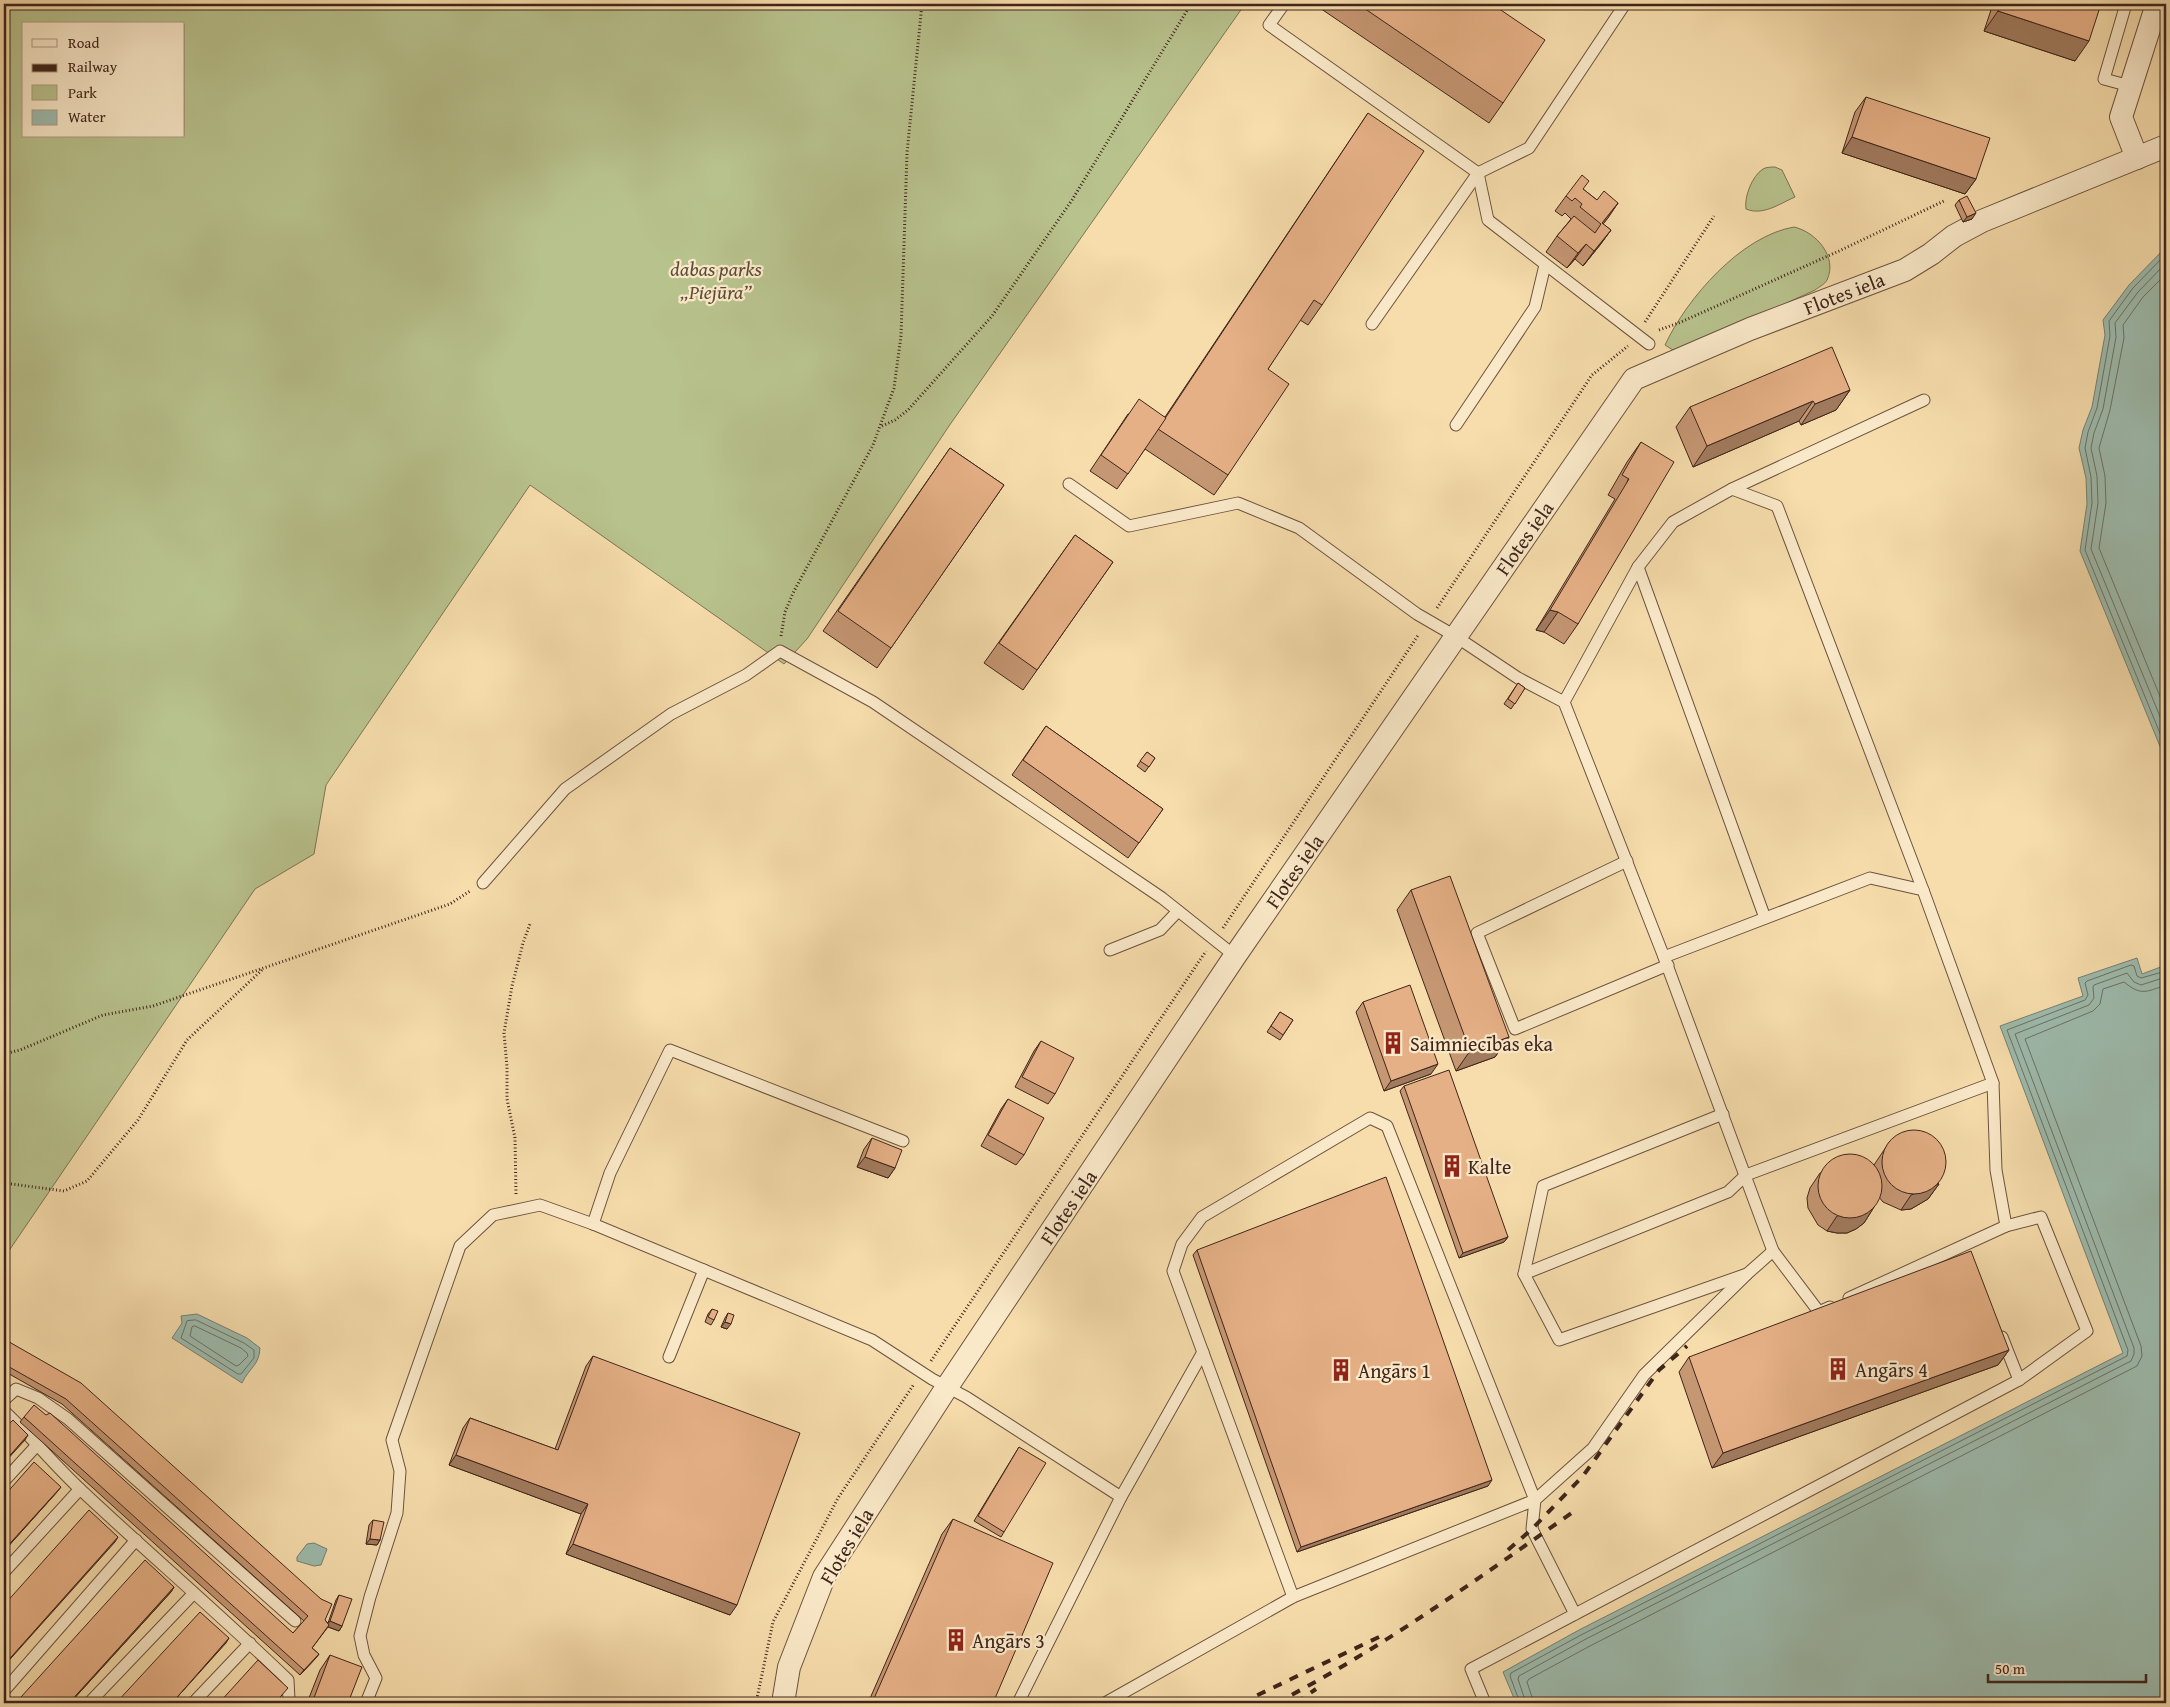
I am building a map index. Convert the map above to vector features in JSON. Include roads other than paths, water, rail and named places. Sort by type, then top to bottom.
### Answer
[{"type":"street","points":[[2137,158],[2121,117],[2157,4]]},
{"type":"street","name":"Flotes iela","points":[[783,1703],[789,1667],[824,1577],[947,1387],[1235,956],[1634,380],[1750,329],[1905,270],[1931,254],[1954,236],[1982,222],[2166,146]]},
{"type":"lane","points":[[1284,4],[1269,25],[1478,173],[1488,220],[1649,344]]},
{"type":"lane","points":[[1372,324],[1478,173],[1529,148],[1625,4]]},
{"type":"lane","points":[[2126,4],[2104,79],[2130,86]]},
{"type":"lane","points":[[1456,425],[1535,307],[1545,265]]},
{"type":"lane","points":[[1564,702],[1638,567],[1673,522],[1732,489],[1924,400]]},
{"type":"lane","points":[[1069,484],[1129,526],[1238,503],[1299,528],[1417,614],[1456,636],[1518,678],[1564,702],[1666,962],[1773,1251],[1819,1312],[1966,1250],[2006,1226],[2041,1217],[2087,1332],[2019,1380],[1471,1669],[1485,1703]]},
{"type":"lane","points":[[1732,489],[1777,506],[1923,890],[1993,1082],[1996,1170],[2006,1226]]},
{"type":"lane","points":[[1638,567],[1765,918]]},
{"type":"lane","points":[[483,883],[565,789],[671,714],[746,675],[780,651],[873,702],[1154,893],[1235,956]]},
{"type":"lane","points":[[1627,862],[1477,933],[1515,1029],[1765,918],[1870,878],[1923,890]]},
{"type":"lane","points":[[1110,950],[1160,930],[1178,911]]},
{"type":"lane","points":[[593,1224],[610,1172],[670,1050],[903,1141]]},
{"type":"lane","points":[[1524,1274],[1728,1192],[1746,1175],[1993,1082]]},
{"type":"lane","points":[[1723,1114],[1543,1186],[1524,1274],[1559,1340],[1747,1274]]},
{"type":"lane","points":[[1293,1597],[1173,1271],[1182,1244],[1202,1217],[1370,1118],[1387,1126],[1535,1500],[1532,1529],[1575,1614]]},
{"type":"lane","points":[[366,1703],[376,1678],[364,1655],[360,1636],[370,1597],[397,1513],[400,1471],[392,1440],[460,1246],[492,1215],[540,1205],[593,1224],[872,1340],[1084,1472],[1121,1498]]},
{"type":"lane","points":[[1105,1703],[1293,1597],[1535,1500],[1593,1448],[1644,1376],[1747,1274],[1773,1251]]},
{"type":"lane","points":[[669,1357],[704,1270]]},
{"type":"lane","points":[[1997,1326],[2019,1380]]},
{"type":"lane","points":[[1018,1703],[1121,1498],[1203,1352]]},
{"type":"lane","points":[[4,1400],[16,1389],[38,1398],[68,1419],[295,1621]]},
{"type":"lane","points":[[4,1411],[80,1489],[193,1594],[250,1643],[288,1680],[289,1700],[286,1703]]},
{"type":"lane","points":[[4,1481],[38,1444]]},
{"type":"lane","points":[[4,1572],[80,1489]]},
{"type":"lane","points":[[4,1691],[136,1540]]},
{"type":"lane","points":[[89,1703],[193,1594]]},
{"type":"lane","points":[[194,1703],[250,1643]]},
{"type":"lane","points":[[4,1699],[8,1703]]},
{"type":"water","points":[[2166,247],[2166,761],[2080,551],[2087,504],[2086,478],[2079,448],[2083,430],[2092,407],[2105,335],[2103,320],[2129,285]]},
{"type":"water","points":[[2137,958],[2142,974],[2166,965],[2166,1703],[1516,1703],[1503,1672],[1579,1630],[2123,1353],[2000,1026],[2083,996],[2078,978]]},
{"type":"water","points":[[197,1314],[247,1338],[260,1348],[256,1363],[242,1383],[172,1338],[182,1323],[181,1316]]},
{"type":"water","points":[[314,1543],[327,1549],[321,1565],[314,1566],[297,1561],[297,1557],[307,1544]]},
{"type":"railway","points":[[1508,1550],[1532,1529],[1583,1476],[1659,1370],[1687,1346]]},
{"type":"railway","points":[[1276,1703],[1391,1637],[1573,1512]]},
{"type":"railway","points":[[1241,1703],[1381,1636]]},
{"type":"railway","points":[[1296,1703],[1316,1689]]},
{"type":"place","name":"Saimniecības eka","points":[[1393,1043]]},
{"type":"place","name":"Kalte","points":[[1452,1166]]},
{"type":"place","name":"Angārs 4","points":[[1838,1369]]},
{"type":"place","name":"Angārs 1","points":[[1341,1370]]},
{"type":"place","name":"Angārs 3","points":[[956,1640]]},
{"type":"park label","name":"dabas parks „Piejūra”","points":[[716,280]]}]
